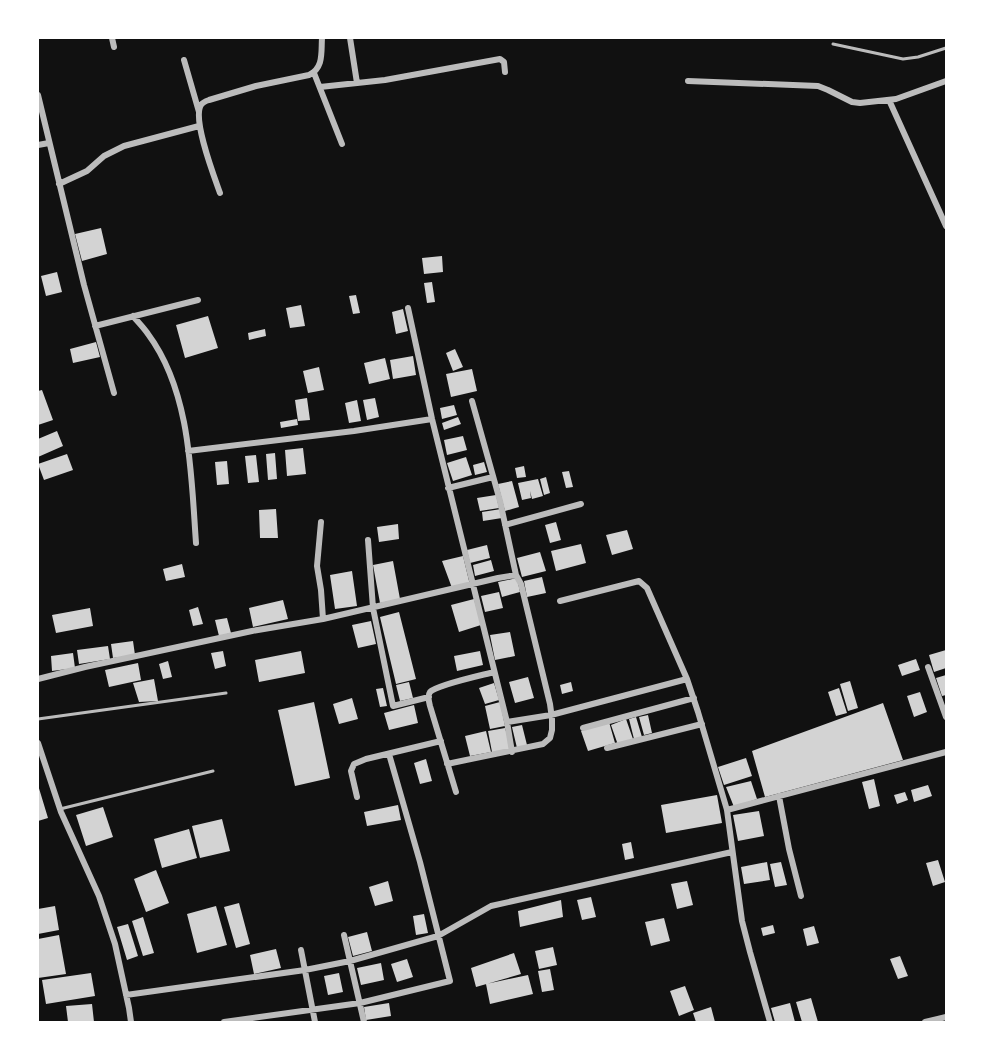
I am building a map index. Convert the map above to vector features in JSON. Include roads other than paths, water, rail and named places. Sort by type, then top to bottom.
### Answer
[{"type":"street","points":[[112,38],[114,47]]},
{"type":"street","points":[[199,112],[203,102],[256,86],[314,73],[321,61],[322,38]]},
{"type":"street","points":[[350,38],[357,83]]},
{"type":"street","points":[[320,87],[385,80],[495,59],[502,60],[505,72]]},
{"type":"street","points":[[184,60],[220,193]]},
{"type":"street","points":[[314,73],[342,144]]},
{"type":"street","points":[[688,81],[811,86],[828,90],[852,102],[896,99],[946,81]]},
{"type":"street","points":[[38,95],[95,326],[114,393]]},
{"type":"street","points":[[889,100],[946,226]]},
{"type":"street","points":[[59,184],[87,171],[104,156],[124,146],[200,126]]},
{"type":"street","points":[[38,145],[49,143]]},
{"type":"street","points":[[95,326],[198,300]]},
{"type":"street","points":[[408,308],[448,488],[507,722],[512,752]]},
{"type":"street","points":[[133,316],[148,334],[172,378],[188,451],[196,543]]},
{"type":"street","points":[[447,764],[543,744],[550,738],[552,730],[551,715],[521,584],[516,575],[472,401]]},
{"type":"street","points":[[188,451],[432,419]]},
{"type":"street","points":[[448,488],[493,477]]},
{"type":"street","points":[[505,525],[581,504]]},
{"type":"street","points":[[321,522],[317,566],[323,619]]},
{"type":"street","points":[[368,540],[373,608],[393,706],[429,697]]},
{"type":"street","points":[[38,679],[252,630],[323,619],[516,575]]},
{"type":"street","points":[[560,601],[639,581],[647,588],[694,698],[727,810],[742,921],[770,1023]]},
{"type":"street","points":[[928,668],[946,717]]},
{"type":"street","points":[[456,792],[430,706],[430,692],[439,687],[494,672]]},
{"type":"street","points":[[507,722],[551,715],[687,679]]},
{"type":"street","points":[[583,728],[694,698]]},
{"type":"street","points":[[607,748],[702,724]]},
{"type":"street","points":[[357,797],[351,771],[354,764],[441,741]]},
{"type":"street","points":[[38,743],[60,808],[99,896],[115,944],[131,1023]]},
{"type":"street","points":[[727,810],[946,752]]},
{"type":"street","points":[[224,1023],[360,1003],[450,981],[420,862],[388,754]]},
{"type":"street","points":[[779,796],[801,896]]},
{"type":"street","points":[[126,995],[305,970],[350,961],[438,936],[491,906],[732,852]]},
{"type":"street","points":[[344,935],[364,1023]]},
{"type":"street","points":[[301,950],[315,1023]]},
{"type":"street","points":[[925,1023],[946,1017]]},
{"type":"lane","points":[[833,44],[903,59],[946,48]]},
{"type":"lane","points":[[38,719],[226,693]]},
{"type":"lane","points":[[60,808],[213,771]]}]
